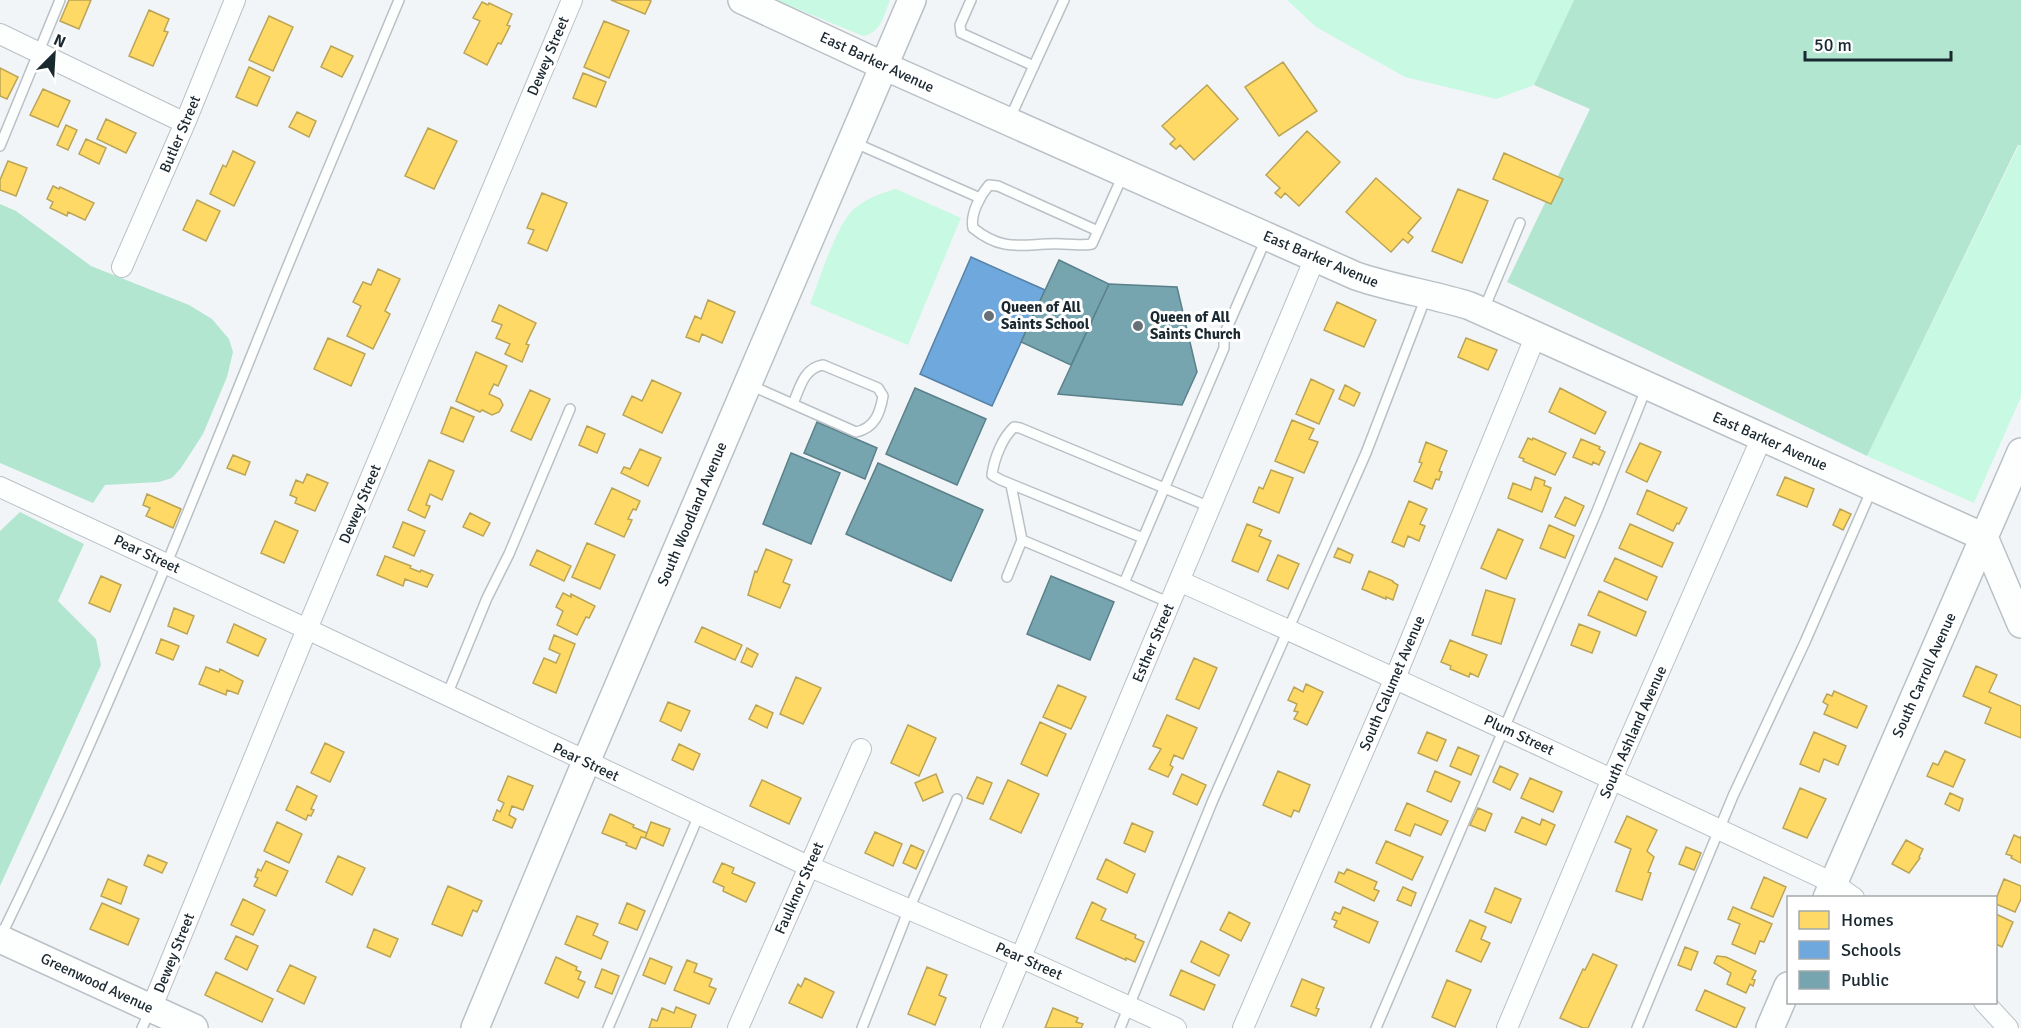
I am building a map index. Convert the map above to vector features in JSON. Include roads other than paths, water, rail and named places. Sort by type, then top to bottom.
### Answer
[{"type":"street","name":"Butler Street","points":[[122,267],[185,123],[235,0]]},
{"type":"street","name":"Dewey Street","points":[[147,1018],[307,629],[572,0]]},
{"type":"street","name":"East Barker Avenue","points":[[742,0],[884,66],[1356,276],[1389,287],[1427,294],[1470,306],[1984,537]]},
{"type":"street","name":"South Woodland Avenue","points":[[475,1028],[586,762],[912,0]]},
{"type":"street","points":[[0,34],[185,123]]},
{"type":"street","name":"Esther Street","points":[[991,1028],[1316,258]]},
{"type":"street","name":"South Calumet Avenue","points":[[1243,1028],[1395,678],[1536,335]]},
{"type":"street","name":"South Ashland Avenue","points":[[1507,1028],[1612,778],[1762,437]]},
{"type":"street","name":"South Carroll Avenue","points":[[1838,893],[2021,452]]},
{"type":"street","name":"Pear Street","points":[[0,487],[307,629],[808,866],[1020,957],[1176,1028]]},
{"type":"street","points":[[1984,537],[2021,624]]},
{"type":"street","name":"Plum Street","points":[[1179,581],[1612,778],[1719,829],[1838,893]]},
{"type":"street","name":"Faulknor Street","points":[[738,1028],[861,749]]},
{"type":"street","name":"Greenwood Avenue","points":[[0,938],[147,1018],[194,1028]]},
{"type":"street","points":[[1770,1028],[1787,988]]},
{"type":"street","points":[[1986,1004],[2008,1028]]},
{"type":"lane","points":[[0,146],[60,0]]},
{"type":"lane","points":[[0,938],[38,861],[168,564],[274,300],[399,0]]},
{"type":"lane","points":[[971,0],[960,26],[960,33],[1034,66]]},
{"type":"lane","points":[[1009,122],[1064,0]]},
{"type":"lane","points":[[852,141],[980,198]]},
{"type":"lane","points":[[1098,231],[998,186],[989,185],[980,198],[971,222],[973,228],[980,234],[1007,246],[1092,244],[1098,231],[1124,173]]},
{"type":"lane","points":[[1483,312],[1520,224]]},
{"type":"lane","points":[[1124,583],[1224,348],[1224,335],[1267,237]]},
{"type":"lane","points":[[1120,1028],[1214,800],[1366,453],[1427,294]]},
{"type":"lane","points":[[748,385],[856,432],[865,430],[876,420],[883,396],[878,388],[823,365],[814,366],[806,374],[793,404]]},
{"type":"lane","points":[[1376,1028],[1597,511],[1648,386]]},
{"type":"lane","points":[[447,695],[487,598],[514,544],[570,409]]},
{"type":"lane","points":[[1143,538],[1011,485],[992,475],[993,466],[1006,434],[1014,427],[1020,428],[1210,507]]},
{"type":"lane","points":[[1006,577],[1022,540],[1011,485]]},
{"type":"lane","points":[[1637,1028],[1719,829],[1873,487]]},
{"type":"lane","points":[[1022,540],[1170,603]]},
{"type":"lane","points":[[862,1028],[909,909],[957,799]]},
{"type":"lane","points":[[608,1028],[699,815]]},
{"type":"place","name":"Queen of All Saints School","points":[[989,316]]},
{"type":"place","name":"Queen of All Saints Church","points":[[1138,326]]}]
